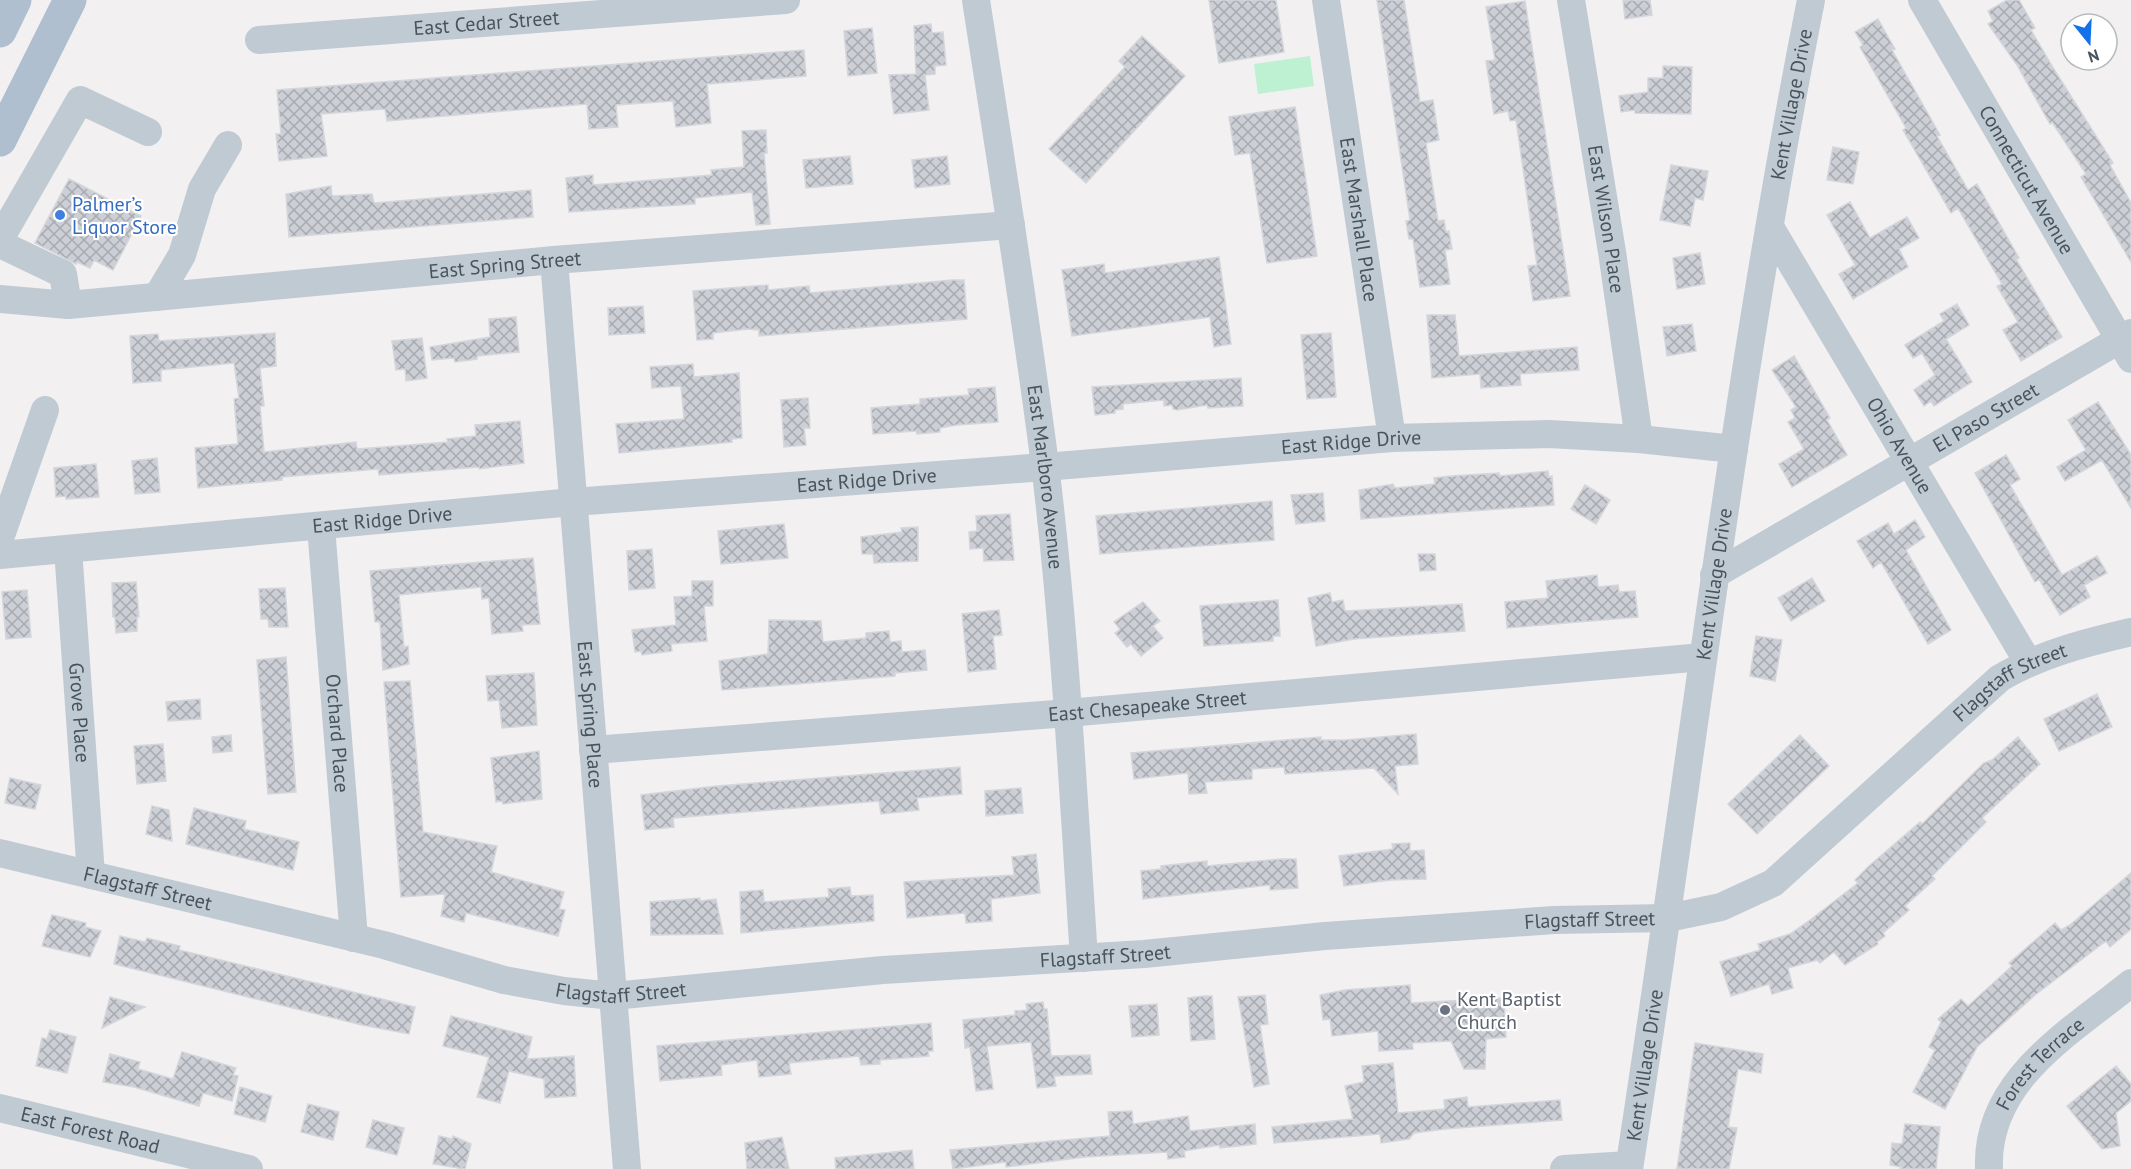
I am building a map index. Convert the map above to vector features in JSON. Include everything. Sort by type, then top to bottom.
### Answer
[{"type":"main road","points":[[0,30],[15,0]]},
{"type":"main road","points":[[0,140],[70,0]]},
{"type":"street","name":"East Cedar Street","points":[[260,40],[786,0]]},
{"type":"street","name":"East Marlboro Avenue","points":[[976,0],[1045,467],[1068,713],[1084,958]]},
{"type":"street","name":"East Marshall Place","points":[[1326,0],[1392,438]]},
{"type":"street","name":"East Wilson Place","points":[[1571,0],[1612,252],[1639,439]]},
{"type":"street","name":"Kent Village Drive","points":[[1629,1167],[1668,918],[1714,574],[1770,227],[1811,0]]},
{"type":"street","name":"Connecticut Avenue","points":[[1922,0],[2127,344]]},
{"type":"street","points":[[0,239],[80,100],[148,132]]},
{"type":"street","points":[[157,297],[182,255],[202,189],[228,145]]},
{"type":"street","name":"East Spring Street","points":[[0,299],[68,305],[554,260],[1011,225]]},
{"type":"street","name":"Ohio Avenue","points":[[1770,227],[2028,662]]},
{"type":"street","points":[[0,244],[63,274],[68,305]]},
{"type":"street","name":"East Spring Place","points":[[554,260],[627,1169]]},
{"type":"street","name":"El Paso Street","points":[[1714,574],[1909,459],[2127,344]]},
{"type":"street","points":[[0,538],[45,410]]},
{"type":"street","name":"East Ridge Drive","points":[[0,555],[573,502],[1045,467],[1392,438],[1496,433],[1639,439],[1734,449]]},
{"type":"street","name":"Orchard Place","points":[[321,527],[354,938]]},
{"type":"street","name":"Grove Place","points":[[68,549],[91,875]]},
{"type":"street","name":"Flagstaff Street","points":[[0,853],[354,938],[504,980],[564,991],[613,996],[883,970],[1084,958],[1325,936],[1554,920],[1668,918],[1721,907],[1773,884],[1978,695],[2000,678],[2028,662],[2065,648],[2131,632]]},
{"type":"street","name":"East Chesapeake Street","points":[[593,750],[1068,713],[1703,657]]},
{"type":"street","name":"Forest Terrace","points":[[1989,1169],[1990,1143],[1998,1116],[2012,1089],[2035,1059],[2131,983]]},
{"type":"street","name":"East Forest Road","points":[[0,1108],[249,1169]]},
{"type":"street","points":[[1564,1169],[1629,1167]]},
{"type":"green space","points":[[1310,56],[1314,86],[1258,94],[1254,64]]},
{"type":"building","points":[[1209,0],[1276,0],[1284,52],[1219,63]]},
{"type":"building","points":[[1377,0],[1404,0],[1420,102],[1433,100],[1439,140],[1426,143],[1438,221],[1444,220],[1446,232],[1449,231],[1452,249],[1445,250],[1450,284],[1420,287],[1413,239],[1409,239],[1406,221],[1410,220]]},
{"type":"building","points":[[1623,0],[1650,0],[1652,15],[1625,19]]},
{"type":"building","points":[[2007,0],[2019,0],[2035,28],[2031,30],[2113,163],[2110,165],[2131,203],[2131,262],[2081,177],[2086,174],[2052,122],[2050,124],[2017,65],[1988,24],[1993,21],[1988,11]]},
{"type":"building","points":[[1525,1],[1570,296],[1533,301],[1528,266],[1537,265],[1516,120],[1510,121],[1508,111],[1494,114],[1486,61],[1495,60],[1486,7]]},
{"type":"building","points":[[1878,19],[1895,49],[1892,50],[1940,135],[1937,136],[1968,190],[1977,184],[2019,258],[2016,259],[2062,337],[2021,361],[2003,330],[2018,322],[1997,286],[2002,284],[1958,208],[1951,213],[1903,130],[1906,128],[1860,47],[1863,45],[1855,32]]},
{"type":"building","points":[[931,24],[932,33],[943,32],[946,65],[935,66],[935,74],[925,75],[929,110],[894,114],[889,75],[916,74],[914,26]]},
{"type":"building","points":[[872,28],[877,73],[848,76],[844,31]]},
{"type":"building","points":[[1142,36],[1185,76],[1086,183],[1049,149],[1125,67],[1119,61]]},
{"type":"building","points":[[804,50],[806,76],[707,84],[711,123],[676,127],[673,101],[616,105],[618,127],[589,129],[587,104],[387,121],[385,109],[321,114],[327,156],[279,161],[276,134],[281,134],[277,90]]},
{"type":"building","points":[[1663,66],[1692,67],[1691,114],[1635,113],[1635,110],[1621,112],[1619,96],[1648,92],[1648,78],[1663,78]]},
{"type":"building","points":[[1295,107],[1317,256],[1267,263],[1250,153],[1235,155],[1229,117]]},
{"type":"building","points":[[766,130],[767,153],[764,153],[770,224],[756,225],[752,192],[695,198],[695,204],[569,212],[566,178],[593,175],[593,185],[712,175],[711,170],[744,167],[742,131]]},
{"type":"building","points":[[1833,147],[1859,152],[1853,184],[1827,180]]},
{"type":"building","points":[[850,156],[853,184],[806,188],[803,160]]},
{"type":"building","points":[[947,156],[950,184],[915,188],[912,160]]},
{"type":"building","points":[[1671,165],[1708,171],[1703,200],[1695,198],[1690,226],[1660,220]]},
{"type":"building","points":[[69,179],[141,216],[113,270],[94,260],[90,268],[77,262],[76,264],[35,243]]},
{"type":"building","points":[[331,186],[332,196],[372,194],[374,203],[531,190],[533,217],[289,237],[286,194]]},
{"type":"building","points":[[1850,202],[1870,238],[1907,217],[1919,238],[1899,249],[1908,267],[1853,299],[1839,274],[1855,265],[1827,215]]},
{"type":"building","points":[[1700,253],[1705,284],[1677,289],[1673,258]]},
{"type":"building","points":[[1219,257],[1231,344],[1214,347],[1210,317],[1072,336],[1062,270],[1104,264],[1105,273]]},
{"type":"building","points":[[964,280],[967,319],[759,336],[759,330],[748,329],[713,333],[713,339],[697,340],[693,291],[768,285],[768,290],[809,286],[810,293]]},
{"type":"building","points":[[1957,304],[1969,325],[1946,339],[1972,382],[1934,406],[1931,401],[1924,406],[1914,390],[1935,375],[1922,353],[1913,358],[1905,345],[1944,321],[1940,314]]},
{"type":"building","points":[[643,306],[645,333],[609,335],[608,308]]},
{"type":"building","points":[[1427,315],[1455,315],[1459,356],[1577,347],[1579,370],[1520,374],[1521,385],[1481,388],[1480,374],[1432,378]]},
{"type":"building","points":[[516,317],[519,352],[477,356],[477,359],[455,362],[454,358],[432,360],[430,347],[490,337],[489,319]]},
{"type":"building","points":[[1692,324],[1696,351],[1667,356],[1663,327]]},
{"type":"building","points":[[275,333],[276,366],[260,368],[264,406],[260,406],[264,452],[356,442],[357,449],[448,442],[447,439],[476,436],[475,425],[520,421],[524,463],[479,469],[479,467],[379,475],[378,469],[282,477],[282,480],[198,488],[195,448],[238,444],[234,399],[239,398],[234,363],[161,370],[161,381],[133,383],[130,336],[158,334],[159,341]]},
{"type":"building","points":[[1331,333],[1336,397],[1307,399],[1301,335]]},
{"type":"building","points":[[422,338],[427,378],[406,381],[405,369],[396,370],[392,341]]},
{"type":"building","points":[[1794,356],[1830,418],[1827,420],[1847,455],[1792,487],[1779,464],[1804,449],[1788,422],[1795,418],[1791,410],[1796,407],[1772,370]]},
{"type":"building","points":[[693,364],[694,377],[739,373],[742,438],[732,439],[732,442],[619,453],[616,424],[684,419],[681,386],[652,388],[650,367]]},
{"type":"building","points":[[1241,378],[1243,406],[1208,408],[1207,405],[1177,410],[1173,409],[1172,405],[1164,406],[1164,400],[1123,404],[1123,409],[1115,410],[1115,413],[1095,415],[1092,387]]},
{"type":"building","points":[[995,387],[998,422],[957,425],[940,428],[940,432],[873,434],[871,408],[920,404],[920,399],[969,395],[968,389]]},
{"type":"building","points":[[808,398],[810,428],[804,428],[806,445],[784,447],[781,400]]},
{"type":"building","points":[[2098,402],[2131,455],[2131,508],[2102,460],[2065,481],[2057,467],[2086,450],[2068,420]]},
{"type":"building","points":[[2006,455],[2020,479],[2010,485],[2062,575],[2097,556],[2107,573],[2084,585],[2090,597],[2060,615],[2039,579],[2035,582],[1975,473]]},
{"type":"building","points":[[157,458],[160,492],[135,494],[132,461]]},
{"type":"building","points":[[96,464],[99,497],[66,499],[66,496],[56,497],[54,468]]},
{"type":"building","points":[[1548,471],[1549,477],[1552,476],[1554,505],[1361,519],[1359,490],[1393,484],[1395,488],[1435,484],[1434,478],[1451,476],[1499,473],[1500,476]]},
{"type":"building","points":[[1585,485],[1610,500],[1596,524],[1571,509]]},
{"type":"building","points":[[1323,493],[1325,521],[1296,524],[1291,495]]},
{"type":"building","points":[[1272,501],[1274,540],[1100,554],[1096,516]]},
{"type":"building","points":[[1010,514],[1014,560],[984,561],[983,548],[970,549],[969,532],[977,531],[976,516]]},
{"type":"building","points":[[1915,520],[1925,537],[1906,550],[1951,630],[1928,644],[1881,562],[1873,568],[1857,541],[1888,523],[1894,534]]},
{"type":"building","points":[[784,524],[788,558],[721,564],[718,531]]},
{"type":"building","points":[[918,527],[918,561],[874,563],[873,554],[862,554],[861,537],[902,532],[901,528]]},
{"type":"building","points":[[652,549],[655,588],[629,590],[627,551]]},
{"type":"building","points":[[1418,554],[1435,554],[1436,570],[1420,571]]},
{"type":"building","points":[[533,558],[540,624],[522,625],[523,631],[492,634],[489,598],[482,599],[481,587],[399,595],[404,647],[408,646],[409,664],[383,670],[380,622],[375,622],[370,571]]},
{"type":"building","points":[[1597,575],[1598,587],[1618,585],[1619,592],[1635,591],[1638,617],[1507,628],[1505,602],[1548,598],[1546,581]]},
{"type":"building","points":[[1812,578],[1825,601],[1791,621],[1778,598]]},
{"type":"building","points":[[692,581],[713,581],[713,606],[704,606],[707,641],[671,644],[672,651],[642,655],[641,651],[635,652],[632,630],[676,625],[674,597],[692,596]]},
{"type":"building","points":[[136,582],[139,617],[137,617],[137,631],[116,633],[112,583]]},
{"type":"building","points":[[285,588],[288,627],[269,627],[268,619],[261,619],[259,589]]},
{"type":"building","points":[[27,590],[31,637],[6,639],[2,592]]},
{"type":"building","points":[[1330,593],[1332,602],[1343,600],[1345,611],[1462,604],[1465,631],[1354,639],[1316,646],[1308,598]]},
{"type":"building","points":[[1278,600],[1280,636],[1273,636],[1273,641],[1204,646],[1200,606]]},
{"type":"building","points":[[1143,602],[1160,621],[1153,626],[1163,638],[1141,656],[1131,644],[1127,647],[1115,633],[1120,629],[1114,622]]},
{"type":"building","points":[[999,610],[1002,635],[993,636],[996,669],[968,672],[962,614]]},
{"type":"building","points":[[769,620],[821,621],[823,642],[866,638],[866,633],[889,631],[890,642],[901,641],[902,652],[925,650],[927,670],[895,673],[895,676],[722,690],[719,661],[768,654]]},
{"type":"building","points":[[1756,636],[1782,640],[1775,681],[1750,676]]},
{"type":"building","points":[[286,657],[296,792],[268,794],[257,660]]},
{"type":"building","points":[[534,673],[537,725],[502,728],[499,700],[488,701],[486,676]]},
{"type":"building","points":[[410,681],[423,832],[497,846],[491,872],[564,892],[559,909],[565,910],[558,936],[466,913],[464,922],[441,916],[445,894],[401,897],[384,682]]},
{"type":"building","points":[[2097,694],[2112,727],[2059,751],[2044,719]]},
{"type":"building","points":[[200,699],[201,719],[168,721],[166,702]]},
{"type":"building","points":[[1416,734],[1418,764],[1395,766],[1398,794],[1374,768],[1285,774],[1284,767],[1252,769],[1252,779],[1205,782],[1207,793],[1189,794],[1188,773],[1134,779],[1131,753],[1321,737],[1321,740],[1345,740]]},
{"type":"building","points":[[231,735],[232,751],[213,753],[212,737]]},
{"type":"building","points":[[1800,735],[1829,766],[1757,834],[1728,804]]},
{"type":"building","points":[[2018,737],[2040,764],[1982,818],[1986,822],[1932,876],[1935,879],[1905,906],[1909,910],[1883,933],[1885,936],[1877,942],[1878,944],[1845,965],[1834,952],[1820,963],[1817,960],[1788,968],[1793,988],[1772,994],[1769,984],[1731,996],[1720,962],[1760,950],[1758,944],[1790,934],[1810,920],[1858,883],[1855,880],[1869,866],[1920,822],[1922,824],[1984,763],[1992,760]]},
{"type":"building","points":[[163,744],[166,781],[137,784],[134,746]]},
{"type":"building","points":[[539,751],[542,799],[503,804],[502,801],[496,802],[491,758]]},
{"type":"building","points":[[960,767],[962,794],[917,798],[919,810],[881,814],[879,801],[673,818],[674,827],[645,830],[641,795],[717,786]]},
{"type":"building","points":[[10,778],[41,785],[35,809],[5,803]]},
{"type":"building","points":[[1021,788],[1023,813],[986,816],[985,791]]},
{"type":"building","points":[[152,806],[169,810],[172,841],[146,834]]},
{"type":"building","points":[[194,808],[246,821],[244,829],[299,842],[293,870],[186,844]]},
{"type":"building","points":[[1410,843],[1410,851],[1424,850],[1426,879],[1391,880],[1344,886],[1339,856],[1393,849],[1392,844]]},
{"type":"building","points":[[1036,854],[1040,893],[991,899],[992,921],[966,923],[965,913],[907,918],[904,882],[1014,875],[1012,857]]},
{"type":"building","points":[[1296,859],[1298,888],[1270,890],[1270,885],[1143,899],[1141,871],[1161,869],[1161,866],[1207,861],[1207,866]]},
{"type":"building","points":[[2131,873],[2131,929],[2110,947],[2106,941],[2035,995],[1977,1047],[1945,1109],[1913,1092],[1935,1050],[1929,1047],[1941,1022],[1938,1019],[1961,999],[1968,1006],[2012,966],[2009,963],[2055,923],[2061,930],[2070,925]]},
{"type":"building","points":[[850,887],[851,896],[873,895],[874,921],[741,933],[740,892],[763,890],[764,902],[829,897],[828,889]]},
{"type":"building","points":[[700,898],[700,901],[716,899],[723,934],[651,935],[650,902]]},
{"type":"building","points":[[52,915],[86,923],[85,927],[101,931],[90,957],[42,946]]},
{"type":"building","points":[[120,936],[145,942],[147,938],[180,946],[179,950],[415,1007],[409,1034],[362,1025],[114,964]]},
{"type":"building","points":[[1410,985],[1411,1003],[1504,998],[1506,1037],[1486,1039],[1485,1069],[1464,1069],[1451,1041],[1412,1043],[1413,1049],[1379,1051],[1378,1031],[1332,1036],[1330,1019],[1323,1020],[1320,995],[1345,990]]},
{"type":"building","points":[[1265,995],[1268,1024],[1260,1025],[1269,1084],[1254,1087],[1238,997]]},
{"type":"building","points":[[1212,996],[1215,1039],[1191,1041],[1188,998]]},
{"type":"building","points":[[110,997],[145,1007],[102,1028]]},
{"type":"building","points":[[1043,1002],[1044,1009],[1047,1009],[1051,1056],[1090,1055],[1092,1074],[1054,1076],[1056,1086],[1037,1088],[1031,1042],[987,1046],[993,1089],[976,1091],[970,1047],[965,1048],[963,1020],[1015,1015],[1015,1011],[1027,1010],[1026,1004]]},
{"type":"building","points":[[1157,1004],[1159,1035],[1132,1037],[1129,1006]]},
{"type":"building","points":[[451,1016],[532,1037],[527,1059],[574,1056],[576,1096],[545,1098],[544,1079],[509,1071],[500,1103],[477,1097],[489,1057],[443,1046]]},
{"type":"building","points":[[931,1023],[933,1051],[928,1051],[929,1056],[880,1060],[880,1064],[861,1065],[859,1056],[789,1063],[791,1074],[759,1077],[757,1060],[721,1065],[722,1075],[660,1081],[657,1046]]},
{"type":"building","points":[[50,1030],[76,1037],[67,1073],[36,1066],[42,1038],[47,1039]]},
{"type":"building","points":[[1695,1043],[1763,1054],[1761,1073],[1738,1069],[1728,1127],[1737,1128],[1729,1169],[1677,1169]]},
{"type":"building","points":[[182,1052],[236,1068],[233,1075],[238,1076],[232,1101],[203,1093],[199,1106],[134,1087],[103,1082],[110,1054],[140,1062],[138,1069],[173,1079]]},
{"type":"building","points":[[1393,1063],[1398,1113],[1445,1109],[1444,1100],[1467,1097],[1468,1107],[1560,1100],[1562,1120],[1445,1129],[1414,1133],[1409,1139],[1381,1143],[1380,1134],[1274,1143],[1272,1127],[1353,1119],[1345,1086],[1364,1082],[1362,1066]]},
{"type":"building","points":[[2116,1066],[2131,1084],[2131,1101],[2116,1113],[2120,1146],[2102,1149],[2067,1106]]},
{"type":"building","points":[[240,1087],[272,1096],[265,1122],[234,1114]]},
{"type":"building","points":[[308,1104],[339,1112],[333,1140],[301,1132]]},
{"type":"building","points":[[1132,1111],[1133,1124],[1188,1116],[1190,1131],[1255,1124],[1256,1144],[1220,1148],[1219,1145],[1184,1151],[1185,1157],[1168,1159],[1167,1152],[1085,1157],[1006,1167],[1006,1162],[953,1169],[950,1150],[1110,1136],[1108,1112]]},
{"type":"building","points":[[373,1120],[404,1128],[397,1155],[366,1147]]},
{"type":"building","points":[[1905,1124],[1940,1127],[1936,1169],[1900,1169],[1901,1167],[1890,1165],[1892,1143],[1902,1144]]},
{"type":"building","points":[[439,1136],[452,1139],[453,1136],[471,1144],[465,1169],[433,1164]]},
{"type":"building","points":[[782,1137],[789,1169],[747,1169],[745,1143]]},
{"type":"building","points":[[912,1150],[914,1169],[836,1169],[835,1158]]},
{"type":"place","name":"Palmer’s Liquor Store","points":[[60,215]]},
{"type":"place","name":"Kent Baptist Church","points":[[1445,1010]]}]
